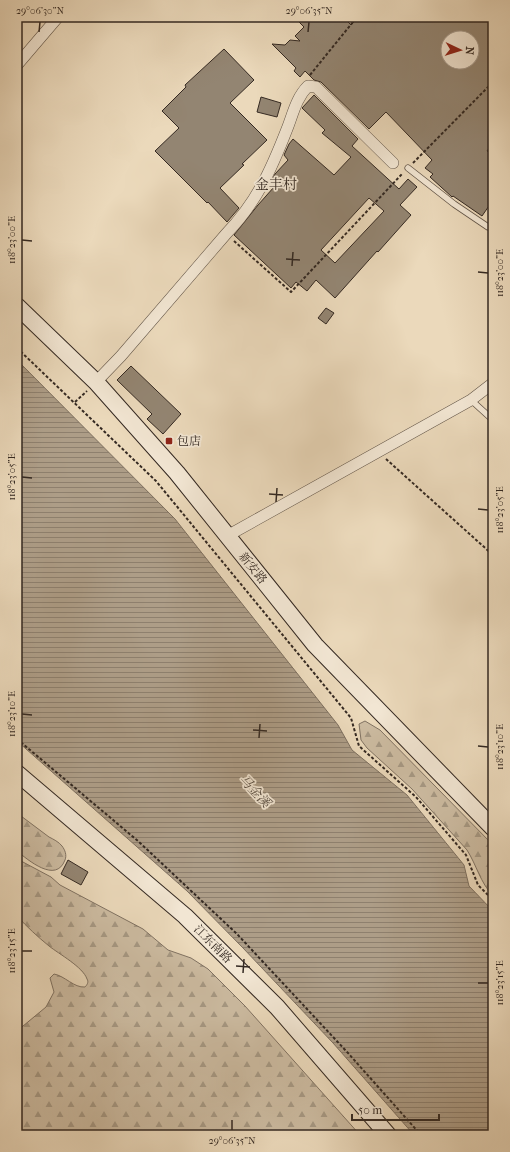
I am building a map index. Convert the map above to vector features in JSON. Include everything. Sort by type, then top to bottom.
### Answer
[{"type":"main road","name":"新安路","points":[[17,306],[96,382],[177,473],[315,645],[493,828]]},
{"type":"main road","name":"江东南路","points":[[17,773],[185,916],[277,1008],[388,1135]]},
{"type":"street","points":[[17,65],[58,17]]},
{"type":"street","points":[[96,382],[121,356],[242,217],[260,189],[288,129],[300,93],[308,86],[316,87],[393,163]]},
{"type":"street","points":[[227,536],[471,400],[493,383]]},
{"type":"lane","points":[[408,168],[454,204],[488,227],[493,226]]},
{"type":"lane","points":[[471,400],[493,420]]},
{"type":"path","points":[[308,86],[311,74],[356,17]]},
{"type":"path","points":[[226,234],[291,292],[408,168],[493,82]]},
{"type":"path","points":[[17,348],[156,481],[351,718],[359,746],[416,797],[466,856],[478,885],[493,900]]},
{"type":"path","points":[[378,452],[493,555]]},
{"type":"path","points":[[17,738],[138,841],[237,934],[348,1053],[421,1135]]},
{"type":"green space","points":[[365,721],[380,730],[493,845],[493,896],[482,880],[467,850],[412,789],[367,748],[361,740],[359,724]]},
{"type":"green space","points":[[17,813],[62,846],[66,856],[61,867],[55,870],[42,868],[28,860],[17,851]]},
{"type":"green space","points":[[17,861],[21,861],[51,877],[60,885],[143,929],[168,950],[191,958],[208,969],[245,1006],[360,1135],[17,1135],[17,1031],[46,1007],[54,992],[50,978],[54,974],[81,987],[85,987],[88,981],[85,974],[81,970],[45,943],[17,916]]},
{"type":"water","name":"马金溪","points":[[17,360],[175,519],[338,725],[352,750],[407,795],[464,865],[469,886],[493,911],[493,1135],[414,1135],[333,1043],[187,891],[17,741]]},
{"type":"building","points":[[294,17],[343,17],[351,25],[359,17],[493,17],[493,143],[487,151],[493,155],[493,200],[482,216],[453,196],[452,197],[430,177],[433,174],[425,168],[432,160],[386,112],[369,129],[321,82],[314,80],[305,71],[300,77],[294,71],[296,68],[272,44],[285,45],[290,40],[300,41],[295,36],[304,27]]},
{"type":"building","points":[[224,49],[254,80],[230,103],[267,140],[220,188],[239,208],[227,222],[155,151],[179,128],[162,111],[186,87],[185,85]]},
{"type":"building","points":[[314,95],[358,139],[352,146],[399,189],[408,179],[417,187],[400,205],[411,215],[335,298],[316,280],[307,291],[296,282],[291,288],[234,235],[274,187],[270,184],[275,174],[288,160],[284,155],[293,139],[334,175],[351,157],[322,133],[325,130],[302,108]],"holes":[[[369,198],[384,211],[335,263],[321,250]]]},
{"type":"building","points":[[261,97],[281,103],[277,117],[257,112]]},
{"type":"building","points":[[326,308],[334,313],[326,324],[318,318]]},
{"type":"building","points":[[131,366],[181,414],[163,434],[147,419],[152,414],[117,380]]},
{"type":"building","points":[[68,860],[88,872],[81,885],[61,874]]},
{"type":"place","name":"包店","points":[[169,441]]},
{"type":"district","name":"金丰村","points":[[276,184]]}]
